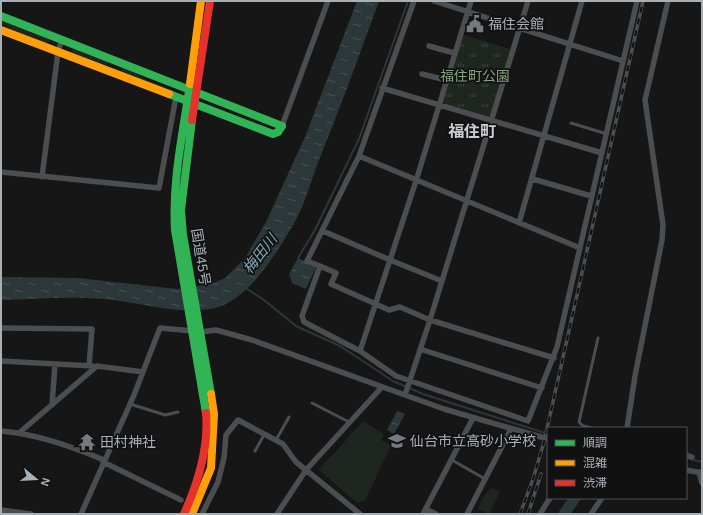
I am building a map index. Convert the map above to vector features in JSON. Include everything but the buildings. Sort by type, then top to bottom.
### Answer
[{"type":"main road","name":"国道45号","points":[[193,92],[201,1]]},
{"type":"main road","name":"国道45号","points":[[192,514],[202,493],[211,468],[214,414],[196,328],[183,278],[175,230],[173,202],[175,174],[191,102],[210,1]]},
{"type":"main road","points":[[1,16],[282,126],[278,132],[273,134],[1,30]]},
{"type":"main road","name":"国道45号","points":[[184,514],[202,468],[206,443],[204,400],[192,280],[183,235],[181,210],[191,102]]},
{"type":"street","points":[[282,126],[328,1]]},
{"type":"street","points":[[414,1],[359,156],[307,261],[336,273],[330,284],[376,305],[389,310],[400,307],[430,320],[554,358]]},
{"type":"street","points":[[434,1],[623,61]]},
{"type":"street","points":[[360,351],[416,181],[471,1]]},
{"type":"street","points":[[406,393],[492,122],[528,1]]},
{"type":"street","points":[[519,223],[545,136],[582,1]]},
{"type":"street","points":[[320,266],[302,313],[304,322],[360,351],[396,376],[409,382],[528,421],[554,358],[637,1]]},
{"type":"street","points":[[628,427],[635,376],[662,240],[663,225],[645,100],[668,1]]},
{"type":"street","points":[[42,177],[58,52],[62,39]]},
{"type":"street","points":[[429,46],[454,53]]},
{"type":"street","points":[[422,74],[446,80]]},
{"type":"street","points":[[382,88],[492,122],[602,153]]},
{"type":"street","points":[[1,172],[159,188],[176,97]]},
{"type":"street","points":[[359,156],[466,202],[580,248]]},
{"type":"street","points":[[532,179],[591,196]]},
{"type":"street","points":[[323,230],[442,281]]},
{"type":"street","points":[[1,328],[92,329],[89,366]]},
{"type":"street","points":[[81,514],[130,404],[160,328],[196,328],[216,330],[252,340],[382,387],[406,393],[473,418],[547,439]]},
{"type":"street","points":[[420,349],[542,388]]},
{"type":"street","points":[[1,361],[97,366],[143,372]]},
{"type":"street","points":[[52,405],[55,364]]},
{"type":"street","points":[[19,433],[97,366]]},
{"type":"street","points":[[277,514],[306,470],[382,387]]},
{"type":"street","points":[[436,514],[424,511],[473,418]]},
{"type":"street","points":[[202,514],[218,482],[224,458],[226,435],[238,420],[283,444],[296,462],[360,514]]},
{"type":"street","points":[[467,514],[511,429]]},
{"type":"street","points":[[1,431],[19,433],[61,443],[104,461],[181,500]]},
{"type":"street","points":[[687,470],[700,473],[702,483]]},
{"type":"street","points":[[540,514],[549,499]]},
{"type":"street","points":[[591,514],[601,499]]},
{"type":"street","points":[[1,510],[31,514]]},
{"type":"lane","points":[[571,123],[607,134]]},
{"type":"lane","points":[[587,427],[583,426],[579,422],[598,338]]},
{"type":"lane","points":[[312,403],[349,422]]},
{"type":"lane","points":[[130,404],[165,414],[178,412]]},
{"type":"lane","points":[[276,440],[289,417]]},
{"type":"lane","points":[[254,451],[264,435]]},
{"type":"lane","points":[[452,460],[485,479]]},
{"type":"green space","points":[[1,20],[49,37],[50,43],[48,44],[26,36],[1,24]]},
{"type":"green space","name":"福住町公園","points":[[461,34],[510,49],[490,117],[441,103]]},
{"type":"green space","points":[[72,48],[108,62],[107,65],[71,53]]},
{"type":"green space","points":[[121,67],[128,68],[147,80],[179,93],[178,95],[121,73]]},
{"type":"green space","points":[[363,421],[384,434],[381,440],[391,445],[365,501],[357,503],[319,470]]},
{"type":"green space","points":[[492,488],[500,492],[489,514],[477,509],[486,493]]},
{"type":"water","name":"梅田川","points":[[357,1],[379,1],[303,205],[292,227],[269,263],[260,275],[238,296],[227,304],[201,310],[159,308],[91,298],[1,300],[1,277],[78,278],[177,289],[211,284],[225,278],[245,258],[266,222],[305,137]]},
{"type":"water","points":[[298,258],[316,267],[306,289],[292,283],[289,274]]},
{"type":"water","points":[[397,411],[405,414],[394,434],[387,430]]},
{"type":"waterway","points":[[298,258],[315,230],[359,139],[408,1]]},
{"type":"waterway","points":[[244,287],[264,300],[296,326],[340,346],[393,381],[423,394],[547,434]]},
{"type":"waterway","points":[[687,458],[702,462]]},
{"type":"waterway","points":[[564,514],[574,499]]},
{"type":"railway","points":[[547,427],[643,1]]},
{"type":"railway","points":[[520,514],[533,479],[547,429]]},
{"type":"railway","points":[[528,514],[541,474]]},
{"type":"traffic: fast","points":[[1,16],[282,126],[278,132],[273,134],[169,94]]},
{"type":"traffic: fast","points":[[190,84],[181,139],[174,211],[175,230],[206,413]]},
{"type":"traffic: fast","points":[[192,120],[181,210],[183,235],[211,394]]},
{"type":"traffic: slow","points":[[190,84],[201,1]]},
{"type":"traffic: slow","points":[[1,30],[169,94]]},
{"type":"traffic: slow","points":[[192,514],[211,468],[214,414],[211,394]]},
{"type":"traffic: jam","points":[[192,120],[210,1]]},
{"type":"traffic: jam","points":[[184,514],[194,490],[204,452],[206,439],[206,413]]},
{"type":"place","name":"福住会館","points":[[475,24]]},
{"type":"place","name":"仙台市立高砂小学校","points":[[397,441]]},
{"type":"place","name":"田村神社","points":[[87,442]]},
{"type":"district","name":"福住町","points":[[472,131]]}]
